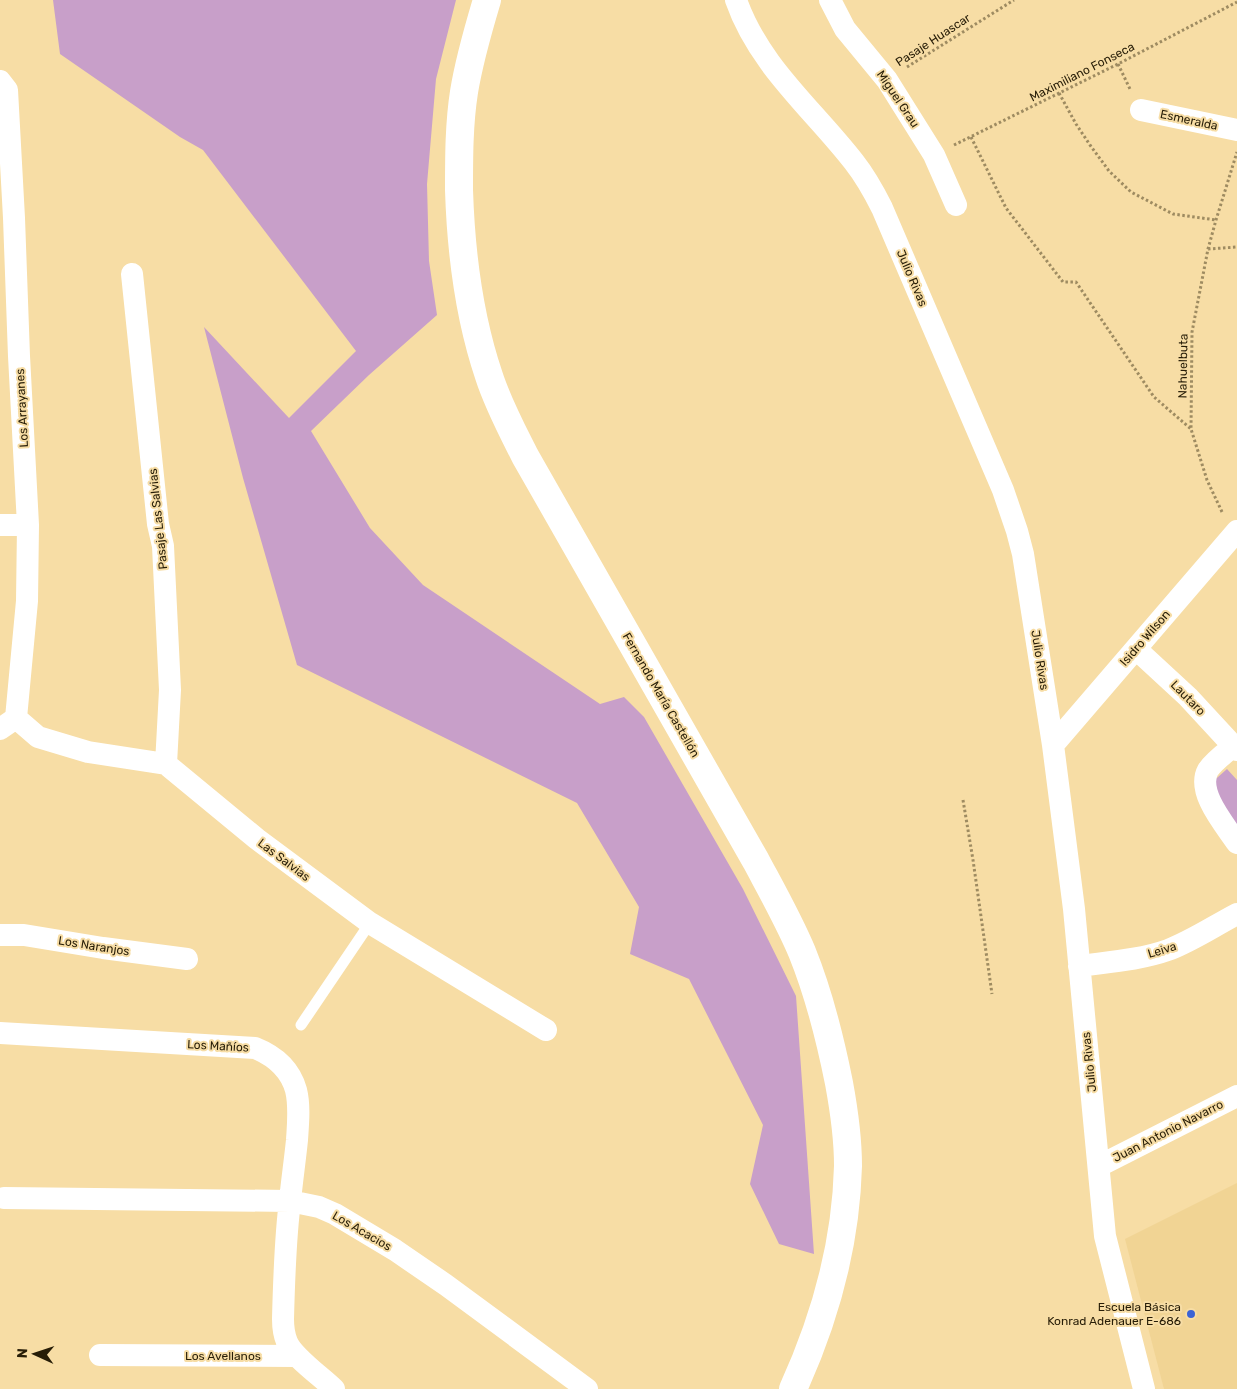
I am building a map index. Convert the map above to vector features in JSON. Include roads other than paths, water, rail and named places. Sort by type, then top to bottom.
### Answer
[{"type":"main road","name":"Fernando María Castellón","points":[[488,0],[472,55],[464,93],[460,133],[459,174],[460,218],[466,271],[478,337],[489,377],[525,456],[756,861],[783,912],[802,952],[819,998],[832,1050],[844,1112],[848,1165],[844,1216],[835,1272],[816,1331],[793,1389]]},
{"type":"street","name":"Julio Rivas","points":[[736,0],[752,34],[780,78],[855,163],[882,208],[1003,490],[1017,531],[1024,563],[1053,745],[1074,909],[1105,1236],[1144,1389]]},
{"type":"street","name":"Miguel Grau","points":[[830,0],[845,29],[887,80],[934,155],[956,205]]},
{"type":"street","name":"Los Arrayanes","points":[[0,81],[7,90],[6,202],[14,218],[9,356],[28,525],[27,601],[8,724]]},
{"type":"street","name":"Esmeralda","points":[[1141,110],[1237,130]]},
{"type":"street","name":"Pasaje Las Salvias","points":[[132,274],[158,524],[163,546],[170,690],[166,764]]},
{"type":"street","points":[[0,525],[28,525]]},
{"type":"street","name":"Isidro Wilson","points":[[1053,745],[1236,533]]},
{"type":"street","name":"Lautaro","points":[[1136,649],[1188,697],[1235,748]]},
{"type":"street","points":[[8,724],[38,738],[88,752],[166,764]]},
{"type":"street","points":[[1235,748],[1212,765],[1206,776],[1205,783],[1208,797],[1237,843]]},
{"type":"street","name":"Las Salvias","points":[[166,764],[257,839],[370,923],[546,1030]]},
{"type":"street","name":"Leiva","points":[[1079,966],[1148,955],[1166,950],[1178,946],[1237,914]]},
{"type":"street","name":"Los Naranjos","points":[[0,935],[24,935],[187,959]]},
{"type":"street","name":"Los Mañíos","points":[[0,1033],[256,1048],[267,1052],[285,1068],[292,1078],[296,1091],[298,1120],[286,1240],[283,1319],[287,1342],[297,1356]]},
{"type":"street","name":"Juan Antonio Navarro","points":[[1099,1166],[1237,1096]]},
{"type":"street","name":"Los Acacios","points":[[4,1198],[290,1201],[319,1207],[335,1214],[395,1250],[446,1285],[587,1389]]},
{"type":"street","name":"Los Avellanos","points":[[100,1355],[297,1356]]},
{"type":"street","points":[[297,1356],[334,1389]]},
{"type":"lane","points":[[301,1025],[370,923]]},
{"type":"place","name":"Escuela Básica Konrad Adenauer E-686","points":[[1191,1314]]}]
